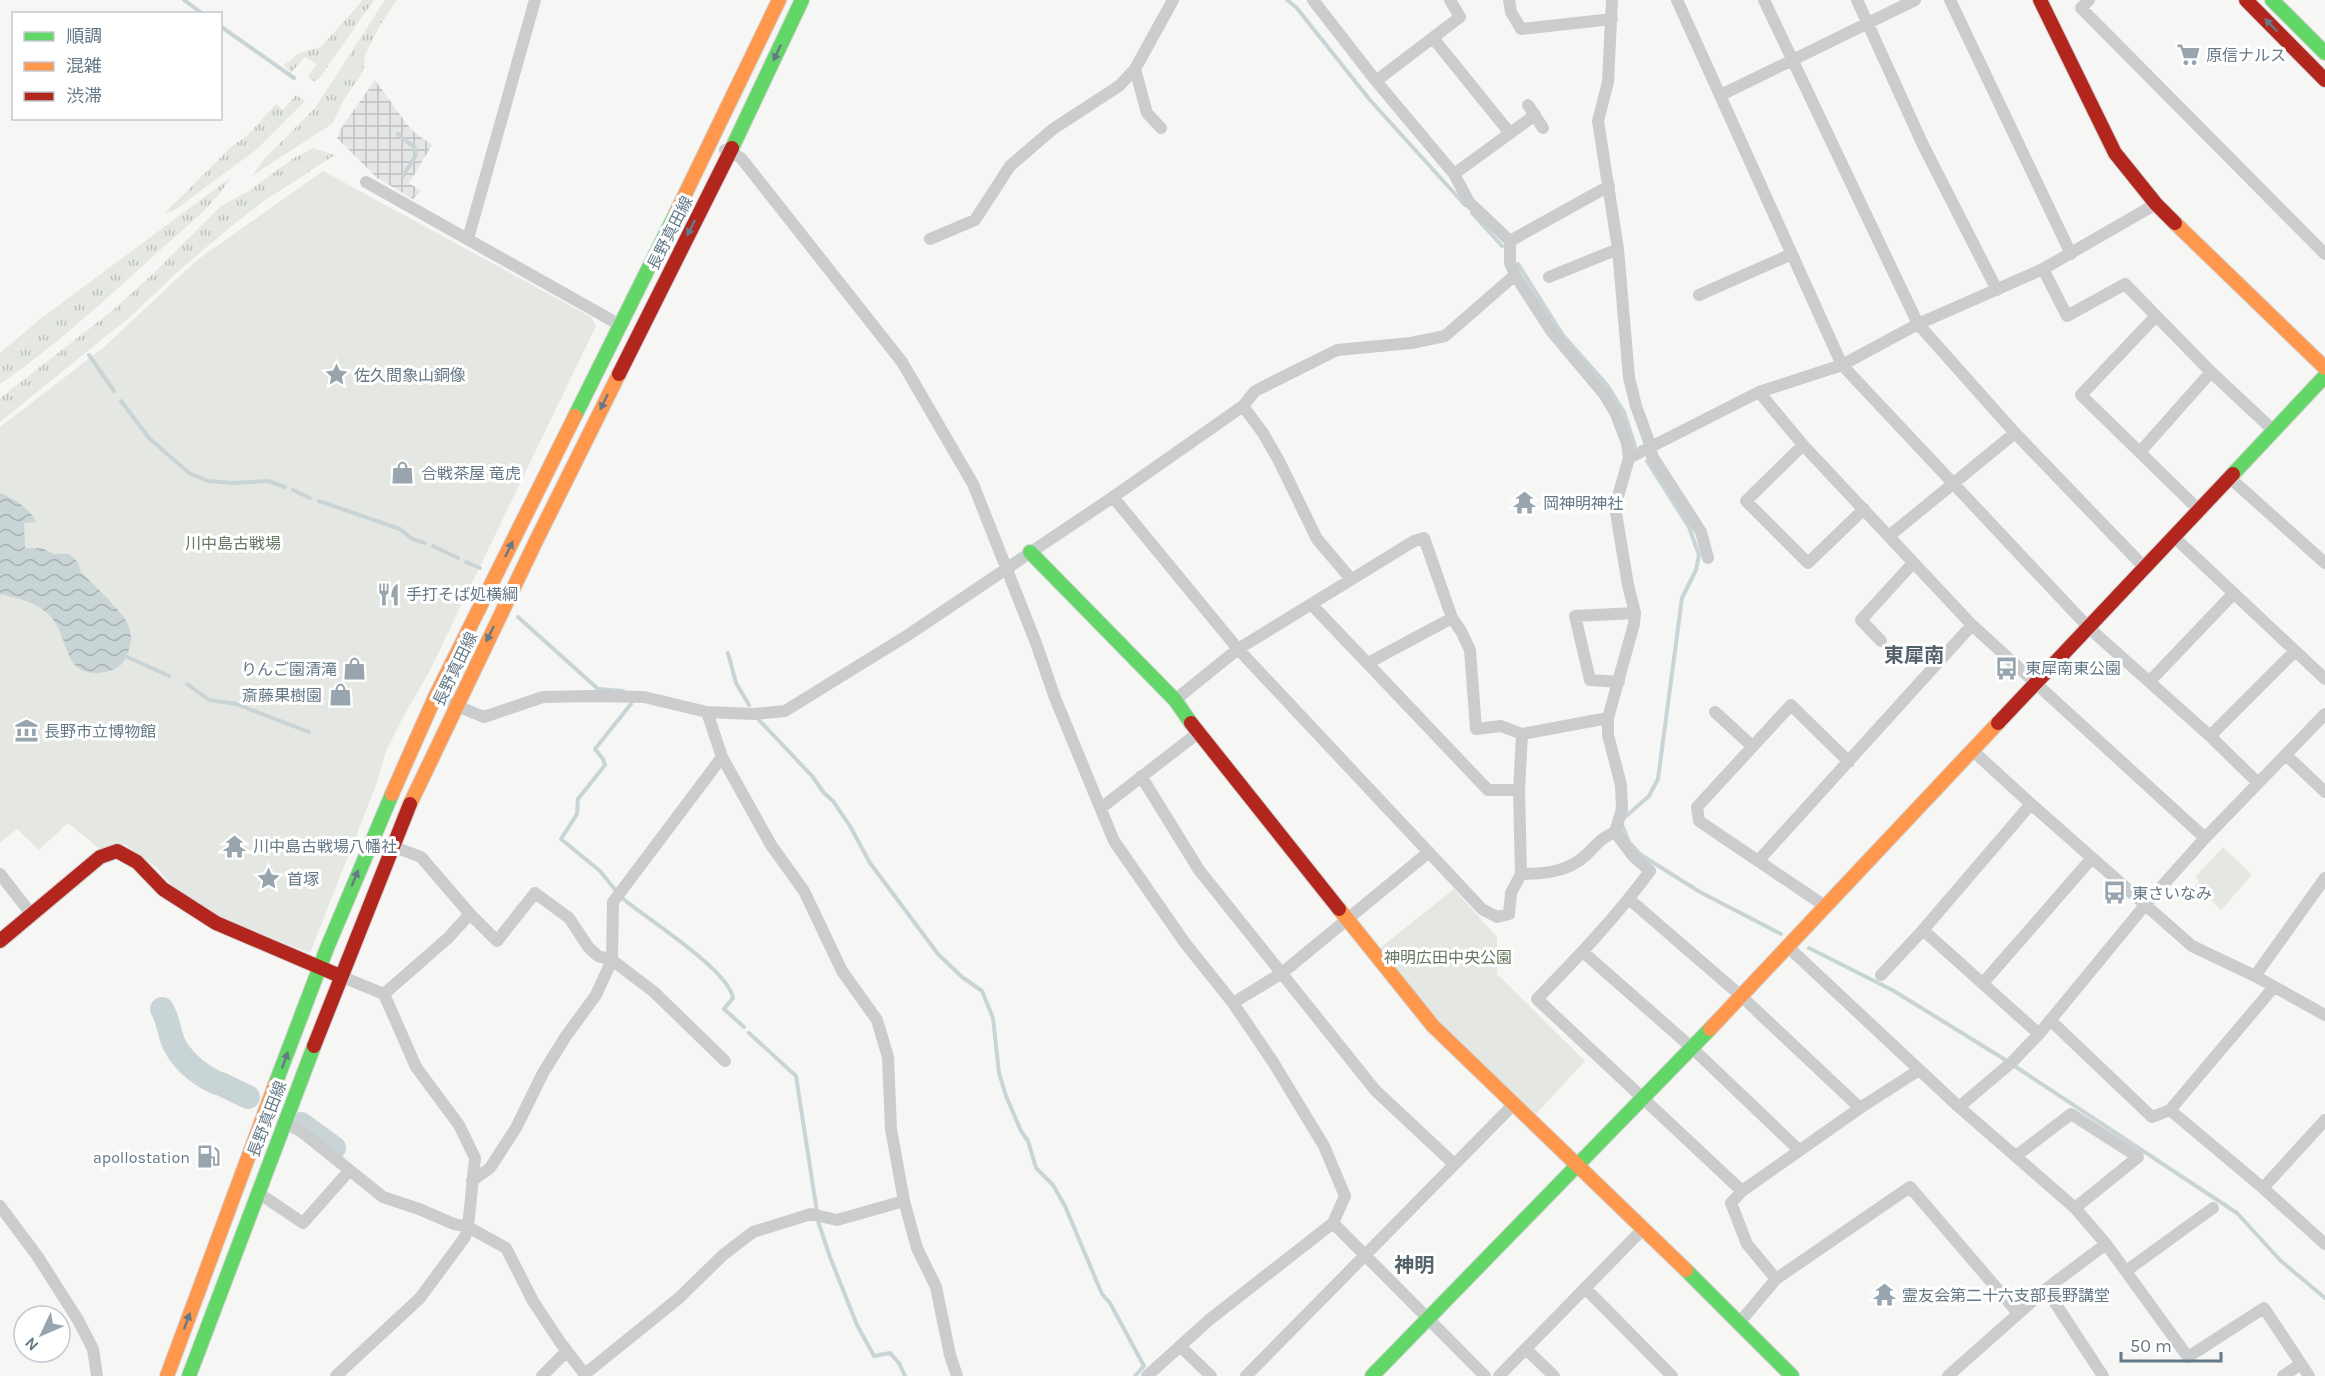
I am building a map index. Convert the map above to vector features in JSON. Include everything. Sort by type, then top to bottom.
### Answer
[{"type":"street","points":[[468,239],[535,0]]},
{"type":"street","name":"長野真田線","points":[[168,1376],[320,967],[392,788],[711,143],[779,0]]},
{"type":"street","name":"長野真田線","points":[[189,1376],[257,1192],[392,846],[455,706],[638,333],[730,152],[802,0]]},
{"type":"street","points":[[930,239],[975,220],[1010,166],[1053,129],[1119,86],[1135,69],[1173,0]]},
{"type":"street","points":[[1313,0],[1376,81],[1454,174],[1468,202],[1510,241],[1510,263],[1515,275],[1552,332],[1604,394],[1616,414],[1627,443],[1629,458],[1616,507],[1628,585],[1635,613],[1608,718],[1608,735],[1622,785],[1622,809],[1615,832],[1601,838],[1584,857],[1562,869],[1543,874],[1521,874]]},
{"type":"street","points":[[1376,81],[1460,17],[1450,0]]},
{"type":"street","points":[[1509,0],[1510,12],[1521,28],[1612,19]]},
{"type":"street","points":[[1612,0],[1608,82],[1598,121],[1618,249],[1629,378],[1652,456],[1701,532],[1708,558]]},
{"type":"street","points":[[1677,0],[1842,365],[1951,484],[2089,628],[2210,736],[2258,783]]},
{"type":"street","points":[[1764,0],[1918,324],[2015,433],[2145,568]]},
{"type":"street","points":[[1857,0],[1923,145],[1997,290]]},
{"type":"street","points":[[1720,95],[1916,0]]},
{"type":"street","points":[[1950,0],[2071,254]]},
{"type":"street","points":[[2040,0],[2115,153],[2156,204],[2325,368]]},
{"type":"street","points":[[2089,0],[2081,8],[2325,254]]},
{"type":"street","points":[[2246,0],[2325,80]]},
{"type":"street","points":[[2272,0],[2325,53]]},
{"type":"street","points":[[1433,38],[1509,132]]},
{"type":"street","points":[[1135,69],[1147,113],[1161,128]]},
{"type":"street","points":[[1454,174],[1509,132],[1531,110],[1543,128]]},
{"type":"street","points":[[711,143],[741,158],[902,362],[973,484],[1036,643],[1055,698],[1114,841],[1185,943],[1233,1003],[1274,1062],[1324,1146],[1345,1196],[1333,1223],[1209,1320],[1147,1376]]},
{"type":"street","points":[[366,182],[620,325]]},
{"type":"street","points":[[1510,241],[1609,186]]},
{"type":"street","points":[[1629,458],[1759,393],[1842,365],[1918,324],[2043,269],[2156,204]]},
{"type":"street","points":[[1549,277],[1618,249]]},
{"type":"street","points":[[1699,295],[1792,254]]},
{"type":"street","points":[[2043,269],[2067,316],[2125,284],[2211,372],[2274,431]]},
{"type":"street","points":[[435,697],[484,717],[543,697],[593,696],[644,697],[707,712],[754,714],[785,711],[908,635],[1113,497],[1243,406],[1255,391],[1337,350],[1411,343],[1445,336],[1515,275]]},
{"type":"street","points":[[2156,316],[2081,395],[2199,510]]},
{"type":"street","points":[[2140,452],[2211,372]]},
{"type":"street","points":[[1372,1376],[1644,1099],[2325,375]]},
{"type":"street","points":[[1759,393],[1803,445],[1972,625],[2205,838]]},
{"type":"street","points":[[1243,406],[1263,433],[1279,461],[1317,539],[1351,579]]},
{"type":"street","points":[[1889,536],[2015,433]]},
{"type":"street","points":[[1803,445],[1746,501],[1808,562],[1864,509]]},
{"type":"street","points":[[2230,478],[2325,564]]},
{"type":"street","points":[[1113,497],[1239,649],[1482,909],[1497,916],[1509,914],[1511,893],[1521,874],[1519,790],[1522,734]]},
{"type":"street","points":[[2174,537],[2325,680]]},
{"type":"street","points":[[1174,700],[1239,649],[1414,541],[1424,538],[1452,618],[1470,650],[1476,729],[1501,726],[1522,734],[1608,718]]},
{"type":"street","points":[[1030,552],[1174,700],[1433,1026],[1740,1322],[1792,1376]]},
{"type":"street","points":[[1881,641],[1861,620],[1913,563]]},
{"type":"street","points":[[2150,681],[2234,593]]},
{"type":"street","points":[[1312,605],[1488,790],[1519,790]]},
{"type":"street","points":[[1619,682],[1590,680],[1575,616],[1635,613]]},
{"type":"street","points":[[1368,663],[1452,618]]},
{"type":"street","points":[[1758,861],[1972,625]]},
{"type":"street","points":[[2210,736],[2295,651]]},
{"type":"street","points":[[1825,906],[1699,821],[1697,807],[1791,705],[1849,762]]},
{"type":"street","points":[[707,712],[722,757],[771,845],[804,891],[842,971],[877,1020],[888,1057],[891,1129],[904,1201],[917,1248],[936,1287],[950,1355],[957,1376]]},
{"type":"street","points":[[1715,712],[1752,746]]},
{"type":"street","points":[[1959,1107],[2012,1062],[2039,1034],[2145,904],[2205,838],[2325,714]]},
{"type":"street","points":[[1101,808],[1198,733]]},
{"type":"street","points":[[1972,750],[2192,946],[2255,976],[2325,1015]]},
{"type":"street","points":[[2286,755],[2325,792]]},
{"type":"street","points":[[472,1181],[490,1168],[516,1128],[543,1073],[566,1035],[596,995],[612,960],[613,902],[722,757]]},
{"type":"street","points":[[1141,776],[1199,870],[1375,1090],[1454,1164]]},
{"type":"street","points":[[1881,975],[1923,930],[2031,804]]},
{"type":"street","points":[[1615,832],[1634,857],[1650,871],[1583,952],[1537,999],[1742,1191]]},
{"type":"street","points":[[392,846],[421,857],[470,914],[497,941],[535,893],[569,918],[589,948],[598,956],[612,960],[654,992],[725,1061]]},
{"type":"street","points":[[0,941],[100,857],[117,851],[136,862],[163,889],[216,923],[384,993],[416,1067],[459,1125],[475,1158],[468,1227],[465,1237],[420,1298],[336,1376]]},
{"type":"street","points":[[1233,1003],[1282,973],[1429,852]]},
{"type":"street","points":[[1983,983],[2092,858]]},
{"type":"street","points":[[0,874],[32,915]]},
{"type":"street","points":[[2255,976],[2325,878]]},
{"type":"street","points":[[1629,899],[1740,995],[1860,1108]]},
{"type":"street","points":[[384,993],[448,938],[470,914]]},
{"type":"street","points":[[1923,930],[2039,1034]]},
{"type":"street","points":[[1787,946],[1959,1107],[2075,1208],[2106,1244],[2188,1357],[2264,1308],[2310,1376]]},
{"type":"street","points":[[1583,952],[1691,1047],[1799,1150]]},
{"type":"street","points":[[2050,1020],[2152,1117],[2170,1110],[2273,988]]},
{"type":"street","points":[[1776,1279],[1747,1244],[1731,1203],[1742,1191],[1799,1150],[1919,1070]]},
{"type":"street","points":[[1246,1376],[1515,1103]]},
{"type":"street","points":[[2170,1110],[2263,1188],[2325,1244]]},
{"type":"street","points":[[2016,1156],[2071,1114],[2138,1157],[2075,1208]]},
{"type":"street","points":[[2263,1188],[2325,1120]]},
{"type":"street","points":[[284,1122],[302,1132],[383,1197],[454,1224],[468,1227],[506,1248],[533,1301],[586,1375],[679,1298],[723,1255],[753,1232],[812,1214],[837,1220],[904,1201]]},
{"type":"street","points":[[257,1192],[303,1223],[349,1171]]},
{"type":"street","points":[[1740,1322],[1776,1279],[1910,1187],[2018,1313]]},
{"type":"street","points":[[0,1206],[38,1257],[78,1320],[93,1349],[97,1376]]},
{"type":"street","points":[[2126,1271],[2213,1208]]},
{"type":"street","points":[[1333,1223],[1485,1376]]},
{"type":"street","points":[[1499,1376],[1642,1230]]},
{"type":"street","points":[[1948,1376],[2018,1313],[2106,1244]]},
{"type":"street","points":[[1585,1288],[1672,1376]]},
{"type":"street","points":[[2046,1290],[2103,1376]]},
{"type":"street","points":[[1181,1347],[1211,1376]]},
{"type":"street","points":[[1526,1349],[1554,1376]]},
{"type":"street","points":[[542,1376],[567,1350]]},
{"type":"street","points":[[2283,1376],[2301,1364]]},
{"type":"shaded area","points":[[375,80],[406,123],[415,133],[432,145],[409,183],[421,191],[413,199],[377,178],[337,138],[340,130]]},
{"type":"green space","points":[[363,0],[374,0],[321,76],[315,82],[308,77],[316,64],[305,57],[291,73],[284,65],[299,53],[321,47]]},
{"type":"green space","points":[[385,0],[397,0],[380,25],[365,55],[363,72],[343,101],[333,123],[252,176],[265,158],[315,108]]},
{"type":"green space","points":[[296,95],[305,101],[257,149],[175,210],[165,213],[232,146],[247,136],[276,104],[283,110]]},
{"type":"green space","points":[[313,148],[335,155],[264,201],[234,224],[182,268],[131,316],[0,422],[0,398],[112,311],[221,206],[249,191],[294,158]]},
{"type":"green space","name":"川中島古戦場","points":[[323,171],[591,317],[596,326],[430,670],[386,751],[376,785],[310,953],[209,913],[178,892],[156,867],[126,845],[100,849],[68,823],[39,850],[17,829],[0,843],[0,427],[104,347],[197,260]]},
{"type":"green space","points":[[230,178],[224,188],[188,226],[62,337],[0,384],[0,353],[39,320]]},
{"type":"green space","points":[[2223,847],[2252,875],[2221,910],[2206,895],[2201,898],[2192,889],[2199,882],[2195,877]]},
{"type":"green space","name":"神明広田中央公園","points":[[1454,889],[1497,937],[1497,974],[1585,1061],[1536,1114],[1430,1014],[1380,948]]},
{"type":"water","points":[[0,493],[25,508],[36,522],[24,523],[25,548],[42,548],[54,554],[69,554],[78,562],[81,572],[124,618],[130,629],[131,641],[126,658],[118,668],[94,673],[82,671],[69,656],[57,625],[45,611],[27,601],[0,594]]},
{"type":"waterway","points":[[184,0],[200,12]]},
{"type":"waterway","points":[[1287,0],[1296,7],[1370,100],[1465,205]]},
{"type":"waterway","points":[[222,27],[294,78]]},
{"type":"waterway","points":[[398,134],[415,148],[416,155],[403,176]]},
{"type":"waterway","points":[[1472,213],[1502,246]]},
{"type":"waterway","points":[[1518,264],[1562,334],[1607,385],[1624,412],[1635,446]]},
{"type":"waterway","points":[[89,355],[114,391]]},
{"type":"waterway","points":[[121,401],[149,438],[189,473],[208,481],[232,483],[268,481],[285,487]]},
{"type":"waterway","points":[[1624,818],[1649,796],[1658,779],[1682,598],[1696,570],[1699,555],[1689,527],[1647,461]]},
{"type":"waterway","points":[[293,490],[310,498]]},
{"type":"waterway","points":[[319,501],[400,529],[412,539],[425,543]]},
{"type":"waterway","points":[[433,546],[458,558]]},
{"type":"waterway","points":[[466,562],[480,568]]},
{"type":"waterway","points":[[518,617],[598,689],[623,691]]},
{"type":"waterway","points":[[728,653],[736,683],[749,705]]},
{"type":"waterway","points":[[123,655],[169,676]]},
{"type":"waterway","points":[[187,684],[209,700],[236,704],[309,732]]},
{"type":"waterway","points":[[617,892],[600,871],[561,839],[577,814],[578,799],[605,765],[595,749],[631,704]]},
{"type":"waterway","points":[[759,720],[833,801],[870,863],[938,954],[962,977],[982,991],[993,1018],[999,1073],[1006,1096],[1021,1131],[1028,1141],[1036,1168],[1053,1185],[1065,1206],[1102,1294],[1110,1303],[1144,1366],[1135,1376]]},
{"type":"waterway","points":[[1622,825],[1629,842],[1641,855],[1700,892],[1781,934]]},
{"type":"waterway","points":[[621,897],[684,944],[717,973],[728,986],[733,998],[724,1009],[744,1027]]},
{"type":"waterway","points":[[1809,948],[1894,991],[2004,1059]]},
{"type":"waterway","points":[[162,1009],[175,1046]]},
{"type":"waterway","points":[[749,1033],[796,1076],[817,1212]]},
{"type":"waterway","points":[[178,1051],[195,1070],[217,1083]]},
{"type":"waterway","points":[[2016,1067],[2237,1213],[2281,1261],[2325,1298]]},
{"type":"waterway","points":[[221,1084],[248,1097]]},
{"type":"waterway","points":[[301,1124],[334,1148]]},
{"type":"waterway","points":[[818,1221],[857,1325],[874,1356],[890,1353],[899,1363],[905,1376]]},
{"type":"traffic: fast","points":[[732,148],[802,0]]},
{"type":"traffic: fast","points":[[2272,0],[2325,53]]},
{"type":"traffic: fast","points":[[575,416],[676,213]]},
{"type":"traffic: fast","points":[[2233,474],[2325,376]]},
{"type":"traffic: fast","points":[[1030,552],[1175,700],[1191,723]]},
{"type":"traffic: fast","points":[[275,1085],[327,948],[392,794]]},
{"type":"traffic: fast","points":[[1372,1376],[1710,1029]]},
{"type":"traffic: fast","points":[[189,1376],[314,1046]]},
{"type":"traffic: fast","points":[[1686,1270],[1792,1376]]},
{"type":"traffic: slow","points":[[676,213],[779,0]]},
{"type":"traffic: slow","points":[[2175,223],[2325,368]]},
{"type":"traffic: slow","points":[[410,804],[619,374]]},
{"type":"traffic: slow","points":[[392,794],[435,697],[575,416]]},
{"type":"traffic: slow","points":[[1710,1029],[1998,723]]},
{"type":"traffic: slow","points":[[1339,909],[1433,1026],[1686,1270]]},
{"type":"traffic: slow","points":[[167,1376],[275,1085]]},
{"type":"traffic: jam","points":[[2040,0],[2115,153],[2156,204],[2175,223]]},
{"type":"traffic: jam","points":[[2246,0],[2325,80]]},
{"type":"traffic: jam","points":[[619,374],[732,148]]},
{"type":"traffic: jam","points":[[1998,723],[2233,474]]},
{"type":"traffic: jam","points":[[1191,723],[1339,909]]},
{"type":"traffic: jam","points":[[314,1046],[410,804]]},
{"type":"traffic: jam","points":[[0,941],[100,857],[117,851],[137,862],[163,889],[216,923],[340,976]]},
{"type":"place","name":"原信ナルス","points":[[2188,55]]},
{"type":"place","name":"佐久間象山銅像","points":[[336,375]]},
{"type":"place","name":"合戦茶屋 竜虎","points":[[403,473]]},
{"type":"place","name":"岡神明神社","points":[[1525,503]]},
{"type":"place","name":"手打そば処横綱","points":[[388,594]]},
{"type":"place","name":"東犀南東公園","points":[[2007,668]]},
{"type":"place","name":"りんご園清滝","points":[[355,669]]},
{"type":"place","name":"斎藤果樹園","points":[[340,695]]},
{"type":"place","name":"長野市立博物館","points":[[26,731]]},
{"type":"place","name":"川中島古戦場八幡社","points":[[235,846]]},
{"type":"place","name":"首塚","points":[[269,879]]},
{"type":"place","name":"東さいなみ","points":[[2114,893]]},
{"type":"place","name":"apollostation","points":[[208,1157]]},
{"type":"place","name":"霊友会第二十六支部長野講堂","points":[[1884,1295]]},
{"type":"district","name":"東犀南","points":[[1914,655]]},
{"type":"district","name":"神明","points":[[1414,1265]]}]
